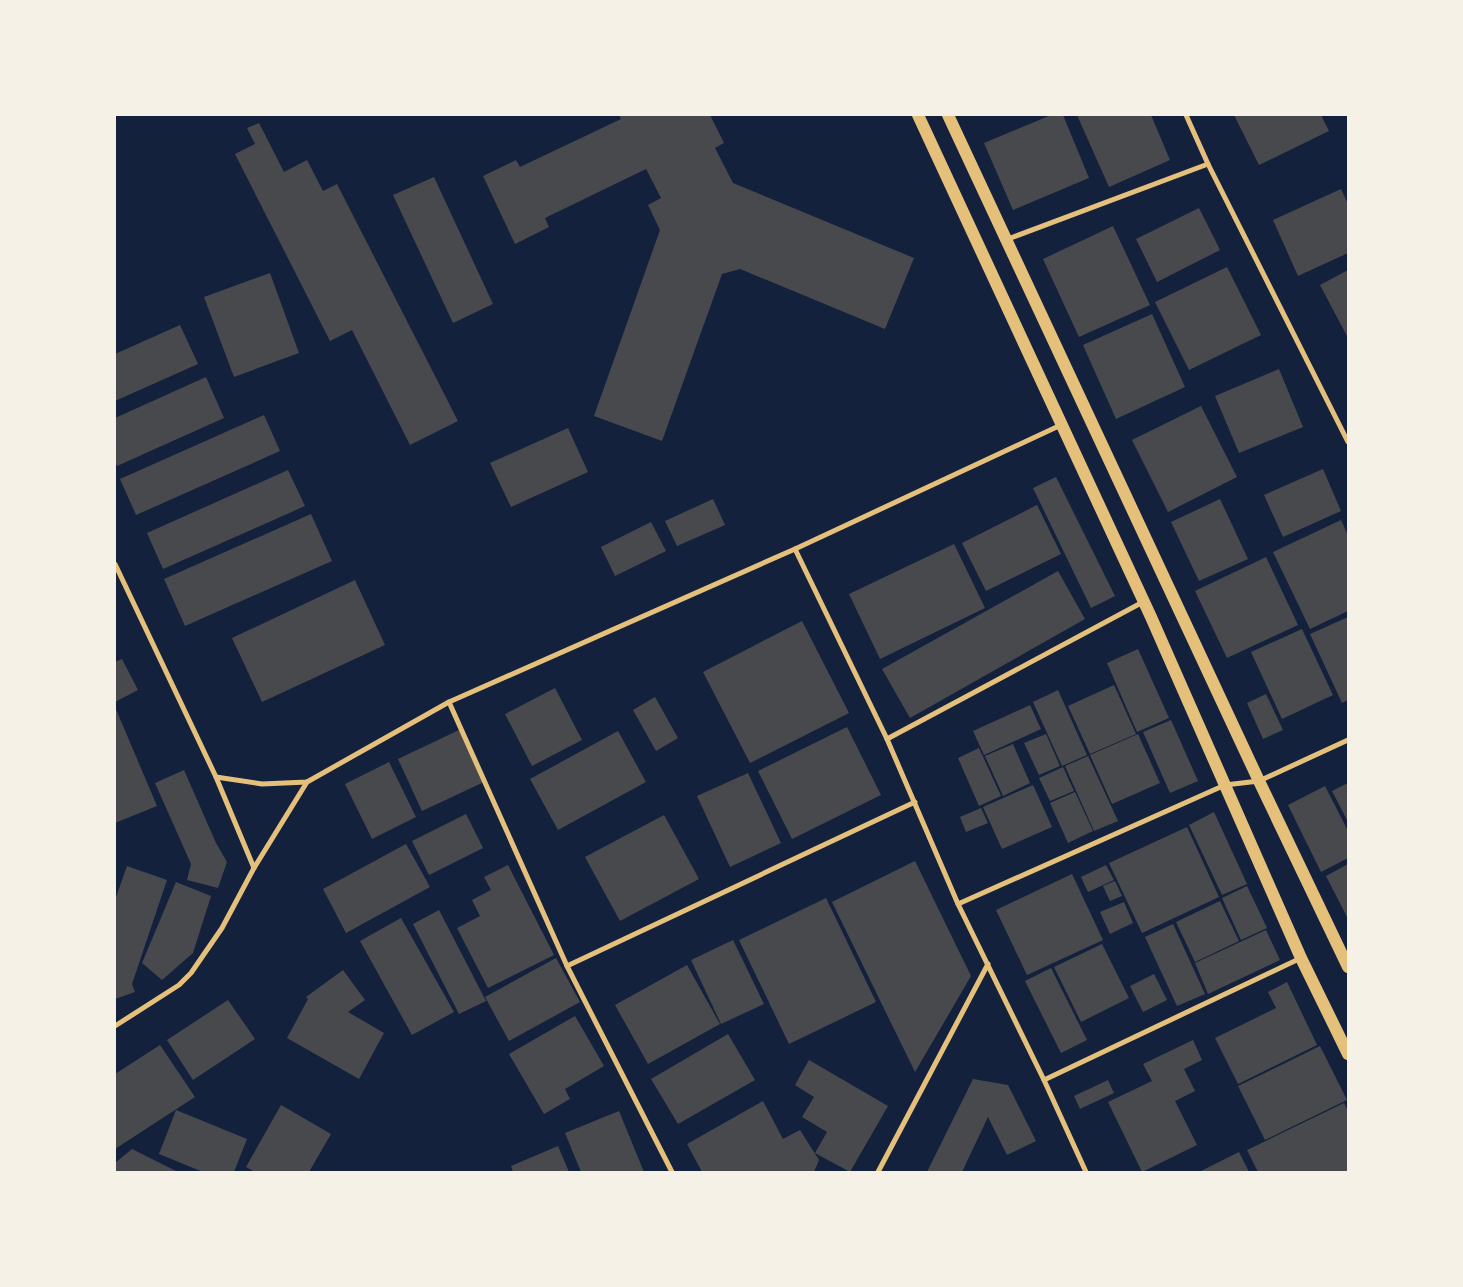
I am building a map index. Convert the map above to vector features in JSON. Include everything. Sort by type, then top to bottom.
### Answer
[{"type":"main road","points":[[918,115],[1144,602],[1301,958],[1348,1054]]},
{"type":"main road","points":[[948,115],[1008,239],[1259,781],[1348,967]]},
{"type":"street","points":[[1186,115],[1208,164],[1348,442]]},
{"type":"street","points":[[1008,239],[1208,164]]},
{"type":"street","points":[[216,777],[262,784],[307,782],[449,702],[794,549],[1061,426]]},
{"type":"street","points":[[794,549],[887,739],[958,904],[1044,1080],[1086,1172]]},
{"type":"street","points":[[115,564],[216,777],[254,868]]},
{"type":"street","points":[[887,739],[1144,602]]},
{"type":"street","points":[[449,702],[567,966],[672,1172]]},
{"type":"street","points":[[958,904],[1225,786],[1259,781],[1348,740]]},
{"type":"street","points":[[115,1026],[179,985],[192,973],[222,928],[254,868],[307,782]]},
{"type":"street","points":[[567,966],[915,802]]},
{"type":"street","points":[[1044,1080],[1301,958]]},
{"type":"street","points":[[878,1172],[988,964]]},
{"type":"building","points":[[619,115],[710,115],[724,143],[715,148],[733,183],[914,258],[885,329],[740,269],[722,274],[662,441],[594,416],[660,230],[648,205],[661,198],[646,169],[545,218],[549,227],[515,244],[483,176],[516,160],[520,167],[621,119]]},
{"type":"building","points":[[1051,115],[1063,115],[1089,178],[1013,210],[984,143]]},
{"type":"building","points":[[1077,115],[1151,115],[1170,160],[1109,187]]},
{"type":"building","points":[[1234,115],[1321,115],[1329,131],[1259,165]]},
{"type":"building","points":[[259,123],[284,172],[307,160],[323,191],[337,184],[458,421],[410,445],[352,330],[330,341],[235,154],[255,144],[247,128]]},
{"type":"building","points":[[434,177],[493,304],[453,323],[393,195]]},
{"type":"building","points":[[1341,189],[1348,204],[1348,253],[1298,276],[1273,220]]},
{"type":"building","points":[[1199,208],[1220,250],[1157,282],[1136,239]]},
{"type":"building","points":[[1113,226],[1150,305],[1079,337],[1043,259]]},
{"type":"building","points":[[1227,267],[1261,335],[1189,370],[1155,302]]},
{"type":"building","points":[[1348,270],[1348,338],[1320,285]]},
{"type":"building","points":[[270,273],[299,353],[234,377],[204,297]]},
{"type":"building","points":[[1152,314],[1185,387],[1116,419],[1083,345]]},
{"type":"building","points":[[180,325],[198,364],[115,401],[115,354]]},
{"type":"building","points":[[1279,369],[1303,427],[1239,453],[1215,396]]},
{"type":"building","points":[[206,377],[224,418],[117,466],[115,461],[115,418]]},
{"type":"building","points":[[1201,406],[1237,477],[1168,512],[1132,440]]},
{"type":"building","points":[[264,415],[280,451],[136,515],[120,479]]},
{"type":"building","points":[[568,428],[588,472],[511,507],[490,463]]},
{"type":"building","points":[[1323,469],[1341,511],[1283,537],[1264,495]]},
{"type":"building","points":[[288,470],[305,506],[163,569],[147,533]]},
{"type":"building","points":[[1056,477],[1115,596],[1091,608],[1033,488]]},
{"type":"building","points":[[713,499],[725,525],[677,546],[665,521]]},
{"type":"building","points":[[1220,499],[1248,559],[1199,581],[1171,522]]},
{"type":"building","points":[[1037,505],[1061,554],[986,591],[962,543]]},
{"type":"building","points":[[311,514],[332,561],[185,626],[164,579]]},
{"type":"building","points":[[1341,520],[1348,535],[1348,611],[1310,629],[1273,552]]},
{"type":"building","points":[[651,522],[666,551],[615,576],[601,547]]},
{"type":"building","points":[[954,544],[985,608],[880,659],[849,594]]},
{"type":"building","points":[[1266,557],[1298,625],[1227,658],[1195,591]]},
{"type":"building","points":[[1058,571],[1085,619],[910,718],[882,669]]},
{"type":"building","points":[[355,580],[385,645],[262,702],[232,638]]},
{"type":"building","points":[[1348,617],[1348,700],[1342,703],[1310,634]]},
{"type":"building","points":[[802,621],[849,713],[750,763],[703,672]]},
{"type":"building","points":[[1302,629],[1333,695],[1282,719],[1251,652]]},
{"type":"building","points":[[1138,649],[1169,718],[1137,732],[1107,663]]},
{"type":"building","points":[[122,659],[138,690],[115,702],[115,662]]},
{"type":"building","points":[[1114,685],[1136,734],[1090,754],[1068,706]]},
{"type":"building","points":[[555,688],[582,740],[532,766],[505,714]]},
{"type":"building","points":[[1058,690],[1087,755],[1062,766],[1033,702]]},
{"type":"building","points":[[1266,694],[1283,730],[1263,739],[1247,703]]},
{"type":"building","points":[[655,697],[678,738],[656,751],[633,710]]},
{"type":"building","points":[[1030,705],[1041,729],[984,755],[973,731]]},
{"type":"building","points":[[115,707],[157,806],[115,823]]},
{"type":"building","points":[[1171,720],[1198,781],[1170,793],[1143,732]]},
{"type":"building","points":[[847,727],[881,795],[792,839],[758,771]]},
{"type":"building","points":[[459,730],[484,782],[422,811],[398,759]]},
{"type":"building","points":[[618,731],[646,782],[558,830],[530,779]]},
{"type":"building","points":[[1046,734],[1060,766],[1039,775],[1024,743]]},
{"type":"building","points":[[1138,734],[1160,783],[1112,804],[1090,755]]},
{"type":"building","points":[[1013,744],[1030,783],[1003,796],[985,756]]},
{"type":"building","points":[[979,748],[1001,796],[979,806],[958,758]]},
{"type":"building","points":[[1088,756],[1118,821],[1094,831],[1065,766]]},
{"type":"building","points":[[389,762],[416,817],[372,839],[345,784]]},
{"type":"building","points":[[1063,767],[1074,791],[1050,801],[1039,778]]},
{"type":"building","points":[[184,770],[216,843],[227,862],[218,888],[187,880],[191,864],[155,783]]},
{"type":"building","points":[[748,773],[781,843],[730,867],[697,796]]},
{"type":"building","points":[[1348,783],[1348,822],[1332,791]]},
{"type":"building","points":[[1033,785],[1052,827],[1002,849],[983,807]]},
{"type":"building","points":[[1325,786],[1348,831],[1348,858],[1321,872],[1288,805]]},
{"type":"building","points":[[1075,792],[1093,831],[1068,843],[1050,803]]},
{"type":"building","points":[[981,808],[988,823],[966,832],[960,817]]},
{"type":"building","points":[[1214,812],[1247,884],[1222,895],[1189,825]]},
{"type":"building","points":[[466,814],[483,848],[429,875],[412,841]]},
{"type":"building","points":[[664,815],[699,879],[620,921],[585,857]]},
{"type":"building","points":[[1187,827],[1219,897],[1142,933],[1109,863]]},
{"type":"building","points":[[406,844],[430,887],[346,933],[323,889]]},
{"type":"building","points":[[915,861],[971,976],[915,1072],[832,902]]},
{"type":"building","points":[[1348,864],[1348,919],[1326,876]]},
{"type":"building","points":[[508,865],[554,955],[488,988],[457,928],[480,916],[472,900],[491,890],[484,877]]},
{"type":"building","points":[[1106,865],[1114,880],[1088,892],[1081,877]]},
{"type":"building","points":[[127,866],[167,880],[132,984],[135,992],[115,999],[115,900]]},
{"type":"building","points":[[1072,874],[1103,940],[1027,975],[996,910]]},
{"type":"building","points":[[1115,881],[1122,896],[1110,901],[1103,886]]},
{"type":"building","points":[[176,882],[211,896],[193,953],[162,980],[142,963]]},
{"type":"building","points":[[1247,886],[1267,928],[1241,940],[1222,898]]},
{"type":"building","points":[[826,898],[876,1002],[789,1044],[739,940]]},
{"type":"building","points":[[1220,901],[1239,941],[1195,962],[1176,922]]},
{"type":"building","points":[[1124,902],[1133,923],[1110,934],[1100,912]]},
{"type":"building","points":[[439,910],[486,1001],[459,1014],[413,924]]},
{"type":"building","points":[[401,918],[454,1012],[412,1035],[360,941]]},
{"type":"building","points":[[1173,924],[1205,994],[1177,1006],[1145,937]]},
{"type":"building","points":[[1266,930],[1280,960],[1208,994],[1195,963]]},
{"type":"building","points":[[733,940],[764,1004],[721,1024],[691,960]]},
{"type":"building","points":[[1102,944],[1129,998],[1081,1022],[1054,967]]},
{"type":"building","points":[[556,958],[580,1002],[509,1041],[485,997]]},
{"type":"building","points":[[687,965],[720,1024],[648,1064],[615,1005]]},
{"type":"building","points":[[1051,968],[1087,1040],[1061,1053],[1025,981]]},
{"type":"building","points":[[343,970],[365,1000],[348,1012],[384,1033],[359,1079],[287,1038],[308,999],[306,997]]},
{"type":"building","points":[[1154,974],[1167,1000],[1143,1012],[1130,986]]},
{"type":"building","points":[[1287,982],[1317,1045],[1238,1084],[1215,1038],[1276,1008],[1268,992]]},
{"type":"building","points":[[228,1000],[255,1039],[193,1080],[167,1040]]},
{"type":"building","points":[[575,1016],[604,1066],[565,1089],[570,1099],[544,1114],[509,1054]]},
{"type":"building","points":[[728,1034],[755,1080],[678,1124],[651,1079]]},
{"type":"building","points":[[1193,1040],[1202,1060],[1184,1069],[1195,1091],[1175,1101],[1197,1145],[1142,1172],[1108,1102],[1152,1081],[1143,1064]]},
{"type":"building","points":[[160,1045],[195,1097],[115,1149],[115,1074]]},
{"type":"building","points":[[1320,1046],[1347,1100],[1265,1140],[1238,1086]]},
{"type":"building","points":[[809,1060],[888,1106],[850,1172],[815,1153],[827,1132],[802,1117],[814,1097],[795,1085]]},
{"type":"building","points":[[973,1079],[1008,1085],[1036,1141],[1007,1155],[988,1117],[962,1172],[927,1172]]},
{"type":"building","points":[[1108,1080],[1114,1093],[1080,1109],[1074,1096]]},
{"type":"building","points":[[763,1101],[783,1139],[800,1130],[819,1160],[814,1172],[702,1172],[687,1144]]},
{"type":"building","points":[[1344,1103],[1348,1111],[1348,1172],[1258,1172],[1247,1150]]},
{"type":"building","points":[[281,1105],[331,1134],[309,1172],[255,1172],[246,1167]]},
{"type":"building","points":[[176,1110],[247,1139],[234,1172],[203,1172],[159,1154]]},
{"type":"building","points":[[619,1111],[644,1172],[581,1172],[565,1133]]},
{"type":"building","points":[[558,1146],[569,1172],[513,1172],[511,1166]]},
{"type":"building","points":[[132,1149],[178,1172],[115,1172],[115,1163]]},
{"type":"building","points":[[1239,1152],[1249,1172],[1199,1172]]}]
